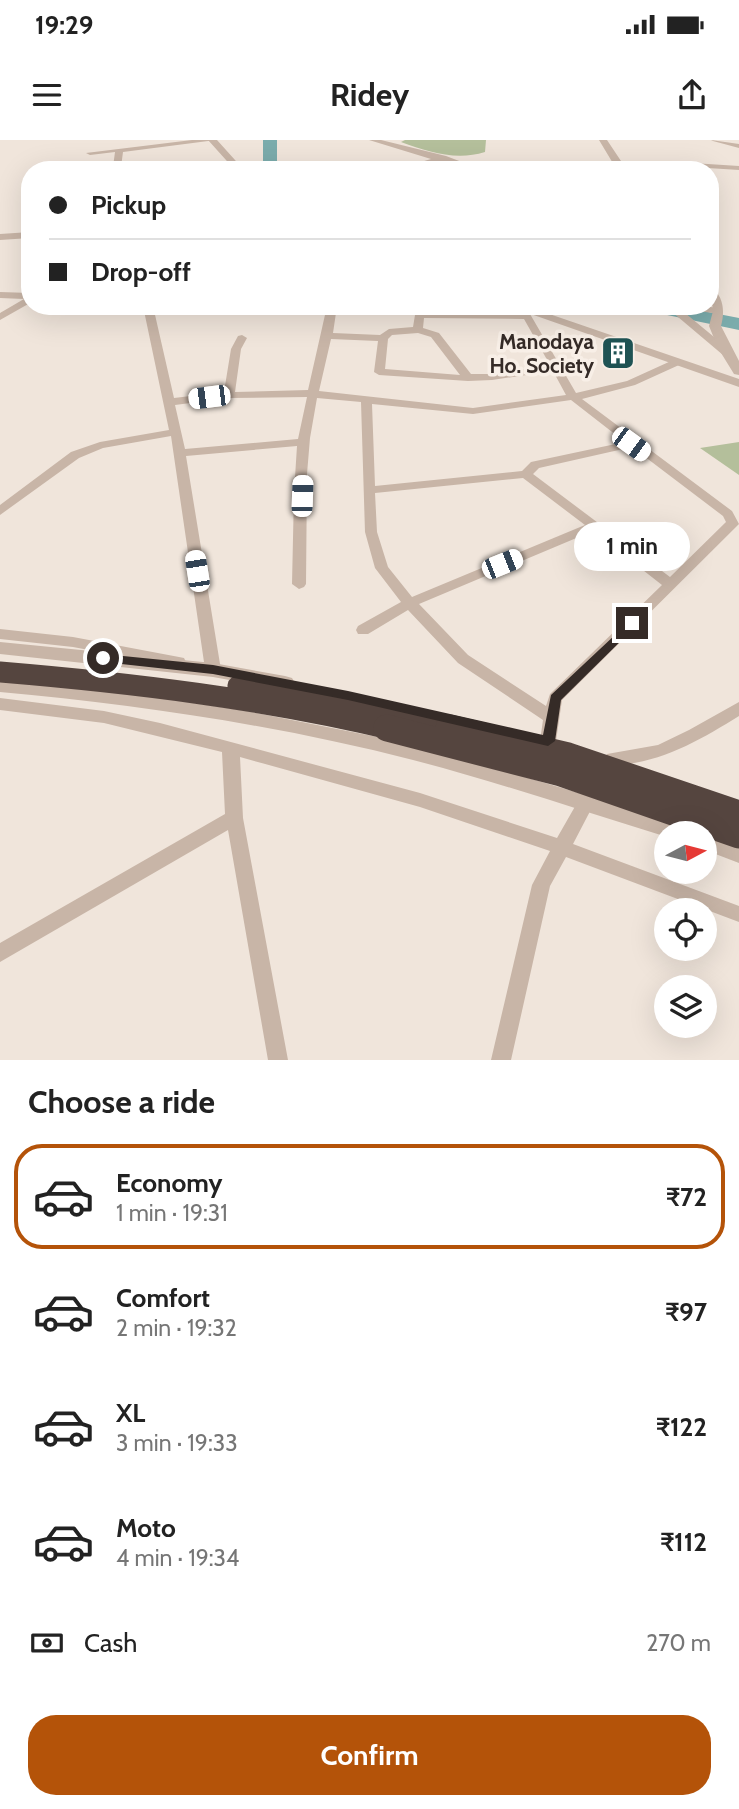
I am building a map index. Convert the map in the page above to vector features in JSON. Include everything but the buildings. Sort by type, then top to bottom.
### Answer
[{"type":"highway","points":[[0,660],[85,665],[325,699],[568,756],[739,814]]},
{"type":"highway","points":[[0,672],[74,677],[229,698],[394,731],[571,775],[739,835]]},
{"type":"street","points":[[90,153],[212,140],[232,161]]},
{"type":"street","points":[[373,140],[453,161]]},
{"type":"street","points":[[603,140],[617,161]]},
{"type":"street","points":[[715,140],[739,146]]},
{"type":"street","points":[[118,161],[119,151]]},
{"type":"street","points":[[432,161],[444,158]]},
{"type":"street","points":[[719,167],[739,168]]},
{"type":"street","points":[[0,237],[21,236]]},
{"type":"street","points":[[0,295],[21,297]]},
{"type":"street","points":[[0,317],[21,304]]},
{"type":"street","points":[[150,315],[180,453],[213,670]]},
{"type":"street","points":[[299,584],[303,442],[311,394],[328,335],[331,315]]},
{"type":"street","points":[[418,330],[420,315]]},
{"type":"street","points":[[529,315],[573,397],[631,444],[728,514],[736,524],[555,698],[548,741]]},
{"type":"street","points":[[531,315],[739,383]]},
{"type":"street","points":[[683,315],[727,353]]},
{"type":"street","points":[[718,315],[715,326],[727,353],[739,371]]},
{"type":"street","points":[[468,378],[435,335],[418,330],[390,332],[383,338],[379,372],[468,378],[557,368]]},
{"type":"street","points":[[328,335],[383,338]]},
{"type":"street","points":[[229,395],[236,349],[242,338]]},
{"type":"street","points":[[169,402],[229,395],[311,394],[473,411],[573,397],[631,383],[675,363]]},
{"type":"street","points":[[366,400],[371,532],[382,568],[409,603],[463,659],[552,718]]},
{"type":"street","points":[[0,510],[75,455],[100,444],[175,432]]},
{"type":"street","points":[[180,453],[303,442]]},
{"type":"street","points":[[369,490],[526,474],[535,465],[631,444]]},
{"type":"street","points":[[526,474],[671,584]]},
{"type":"street","points":[[363,630],[409,603],[594,526]]},
{"type":"street","points":[[0,634],[73,642],[348,695],[548,741],[613,759],[739,801]]},
{"type":"street","points":[[0,648],[213,670]]},
{"type":"street","points":[[0,685],[67,691],[260,721],[413,752],[654,824]]},
{"type":"street","points":[[0,704],[104,717],[229,747],[420,800],[561,847],[739,914]]},
{"type":"street","points":[[613,759],[638,759],[701,732],[739,708]]},
{"type":"street","points":[[229,747],[234,818],[278,1060]]},
{"type":"street","points":[[502,1060],[541,885],[586,802],[613,759]]},
{"type":"street","points":[[0,953],[234,818]]},
{"type":"street","points":[[718,845],[739,853]]},
{"type":"green space","points":[[486,140],[485,152],[464,156],[432,152],[401,142]]},
{"type":"green space","points":[[739,442],[739,475],[700,448]]},
{"type":"waterway","points":[[270,140],[270,161]]},
{"type":"waterway","points":[[694,315],[739,324]]},
{"type":"place","name":"Manodaya Ho. Society","points":[[618,353]]},
{"type":"route","points":[[103,658],[213,670],[348,695],[548,741],[555,698],[632,623]]}]
